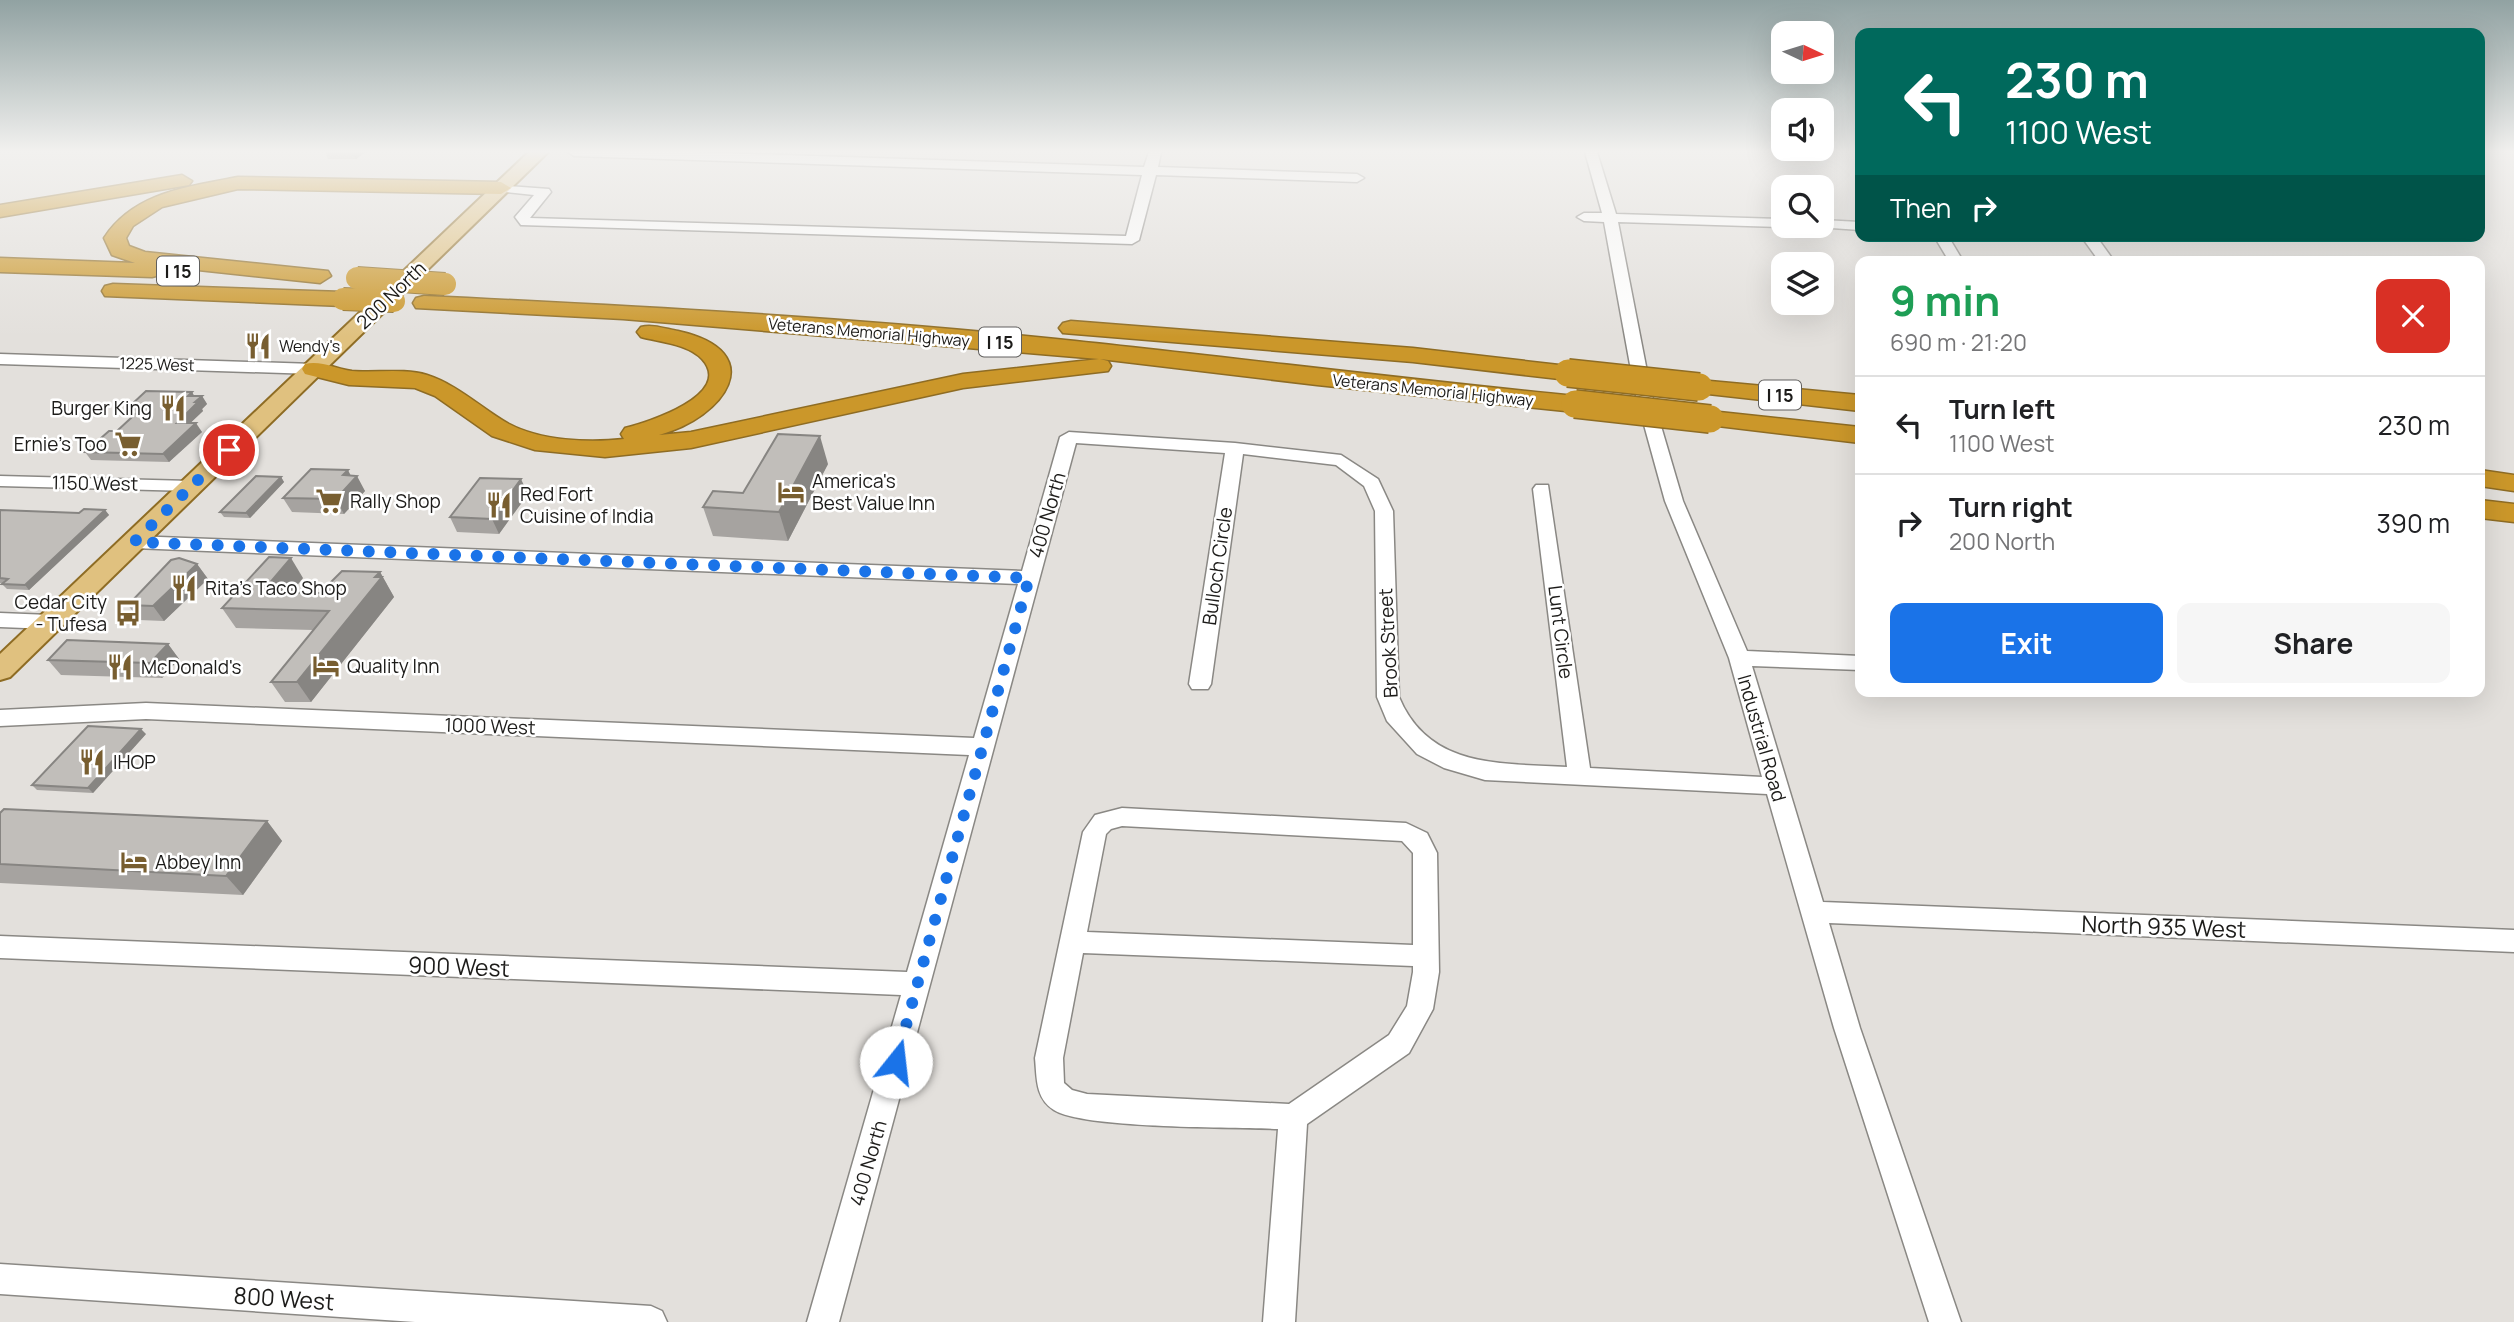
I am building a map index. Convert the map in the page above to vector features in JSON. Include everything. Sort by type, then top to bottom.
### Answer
[{"type":"highway","points":[[138,214],[125,222],[115,238],[120,250],[142,258],[320,276]]},
{"type":"highway","name":"Veterans Memorial Highway","points":[[0,265],[357,278],[1249,341],[1413,355],[1855,403]]},
{"type":"highway","name":"Veterans Memorial Highway","points":[[0,286],[622,312],[1054,346],[1317,378],[1855,434]]},
{"type":"highway","points":[[314,369],[352,367],[428,372],[458,383],[514,422],[531,430],[594,438],[641,432],[685,415],[712,396],[720,384],[722,371],[718,361],[693,340],[460,305]]},
{"type":"highway","points":[[314,369],[349,378],[419,381],[444,391],[501,430],[535,442],[605,449],[680,442],[950,383],[1066,368],[1192,367],[1317,378]]},
{"type":"highway","points":[[2485,479],[2514,483]]},
{"type":"highway","points":[[2485,510],[2514,513]]},
{"type":"main road","name":"200 North","points":[[0,670],[474,214]]},
{"type":"street","points":[[526,214],[523,217],[526,222],[1132,240],[1138,214]]},
{"type":"street","name":"Industrial Road","points":[[1610,214],[1633,346],[1670,489],[1686,537],[1739,658],[1879,1130],[1945,1322]]},
{"type":"street","points":[[1584,217],[1771,223]]},
{"type":"street","points":[[1834,225],[1855,226]]},
{"type":"street","points":[[2093,242],[2103,256]]},
{"type":"street","name":"1225 West","points":[[0,359],[314,369]]},
{"type":"street","name":"Brook Street","points":[[1069,437],[1235,448],[1341,460],[1372,483],[1384,511],[1388,697],[1398,721],[1414,740],[1437,755],[1468,767],[1776,786]]},
{"type":"street","name":"400 North","points":[[823,1322],[1069,437]]},
{"type":"street","name":"Bulloch Circle","points":[[1200,684],[1235,448]]},
{"type":"street","name":"1150 West","points":[[0,481],[191,486]]},
{"type":"street","name":"Lunt Circle","points":[[1542,489],[1580,776]]},
{"type":"street","points":[[134,542],[1029,578]]},
{"type":"street","points":[[0,620],[50,622]]},
{"type":"street","points":[[1739,658],[1855,663]]},
{"type":"street","name":"1000 West","points":[[0,718],[146,711],[981,747]]},
{"type":"street","points":[[1122,817],[1406,832],[1419,840],[1425,853],[1426,956],[1420,1009],[1399,1044],[1293,1117],[1087,1107],[1064,1101],[1051,1089],[1049,1058],[1072,942],[1095,832],[1103,821],[1122,817]]},
{"type":"street","name":"North 935 West","points":[[1813,912],[2514,941]]},
{"type":"street","points":[[1072,942],[1426,956]]},
{"type":"street","name":"900 West","points":[[0,947],[918,984]]},
{"type":"street","points":[[1279,1322],[1293,1117]]},
{"type":"street","name":"800 West","points":[[0,1279],[651,1322]]},
{"type":"building","points":[[146,391],[192,392],[188,396],[202,396],[177,423],[196,423],[163,454],[85,452],[109,431],[117,431],[145,405],[131,405]]},
{"type":"building","points":[[778,434],[820,436],[779,512],[703,507],[713,491],[743,493]]},
{"type":"building","points":[[311,469],[348,470],[343,475],[357,476],[336,499],[283,498]]},
{"type":"building","points":[[256,476],[281,477],[246,513],[220,512]]},
{"type":"building","points":[[480,478],[521,479],[492,519],[450,517]]},
{"type":"building","points":[[84,509],[105,510],[25,585],[2,584],[8,579],[0,578],[0,510],[79,513]]},
{"type":"building","points":[[269,557],[291,558],[262,592],[320,593],[342,571],[380,572],[375,577],[382,577],[297,682],[271,682],[329,611],[222,608]]},
{"type":"building","points":[[179,558],[197,564],[153,606],[128,605],[171,560]]},
{"type":"building","points":[[67,640],[168,644],[150,663],[48,660]]},
{"type":"building","name":"IHOP","points":[[88,726],[141,729],[88,788],[32,785]]},
{"type":"building","name":"Abbey Inn","points":[[4,809],[267,821],[226,876],[0,864],[0,813]]},
{"type":"place","name":"Wendy's","points":[[258,346]]},
{"type":"place","name":"Burger King","points":[[173,408]]},
{"type":"place","name":"Ernie's Too","points":[[128,444]]},
{"type":"place","name":"America's Best Value Inn","points":[[791,492]]},
{"type":"place","name":"Rally Shop","points":[[329,501]]},
{"type":"place","name":"Red Fort Cuisine of India","points":[[499,505]]},
{"type":"place","name":"Rita's Taco Shop","points":[[184,588]]},
{"type":"place","name":"Cedar City - Tufesa","points":[[128,613]]},
{"type":"place","name":"Quality Inn","points":[[326,666]]},
{"type":"place","name":"McDonald's","points":[[120,667]]},
{"type":"place","name":"IHOP","points":[[92,762]]},
{"type":"place","name":"Abbey Inn","points":[[134,862]]},
{"type":"route","points":[[229,450],[134,542],[1029,578],[896,1062]]}]
